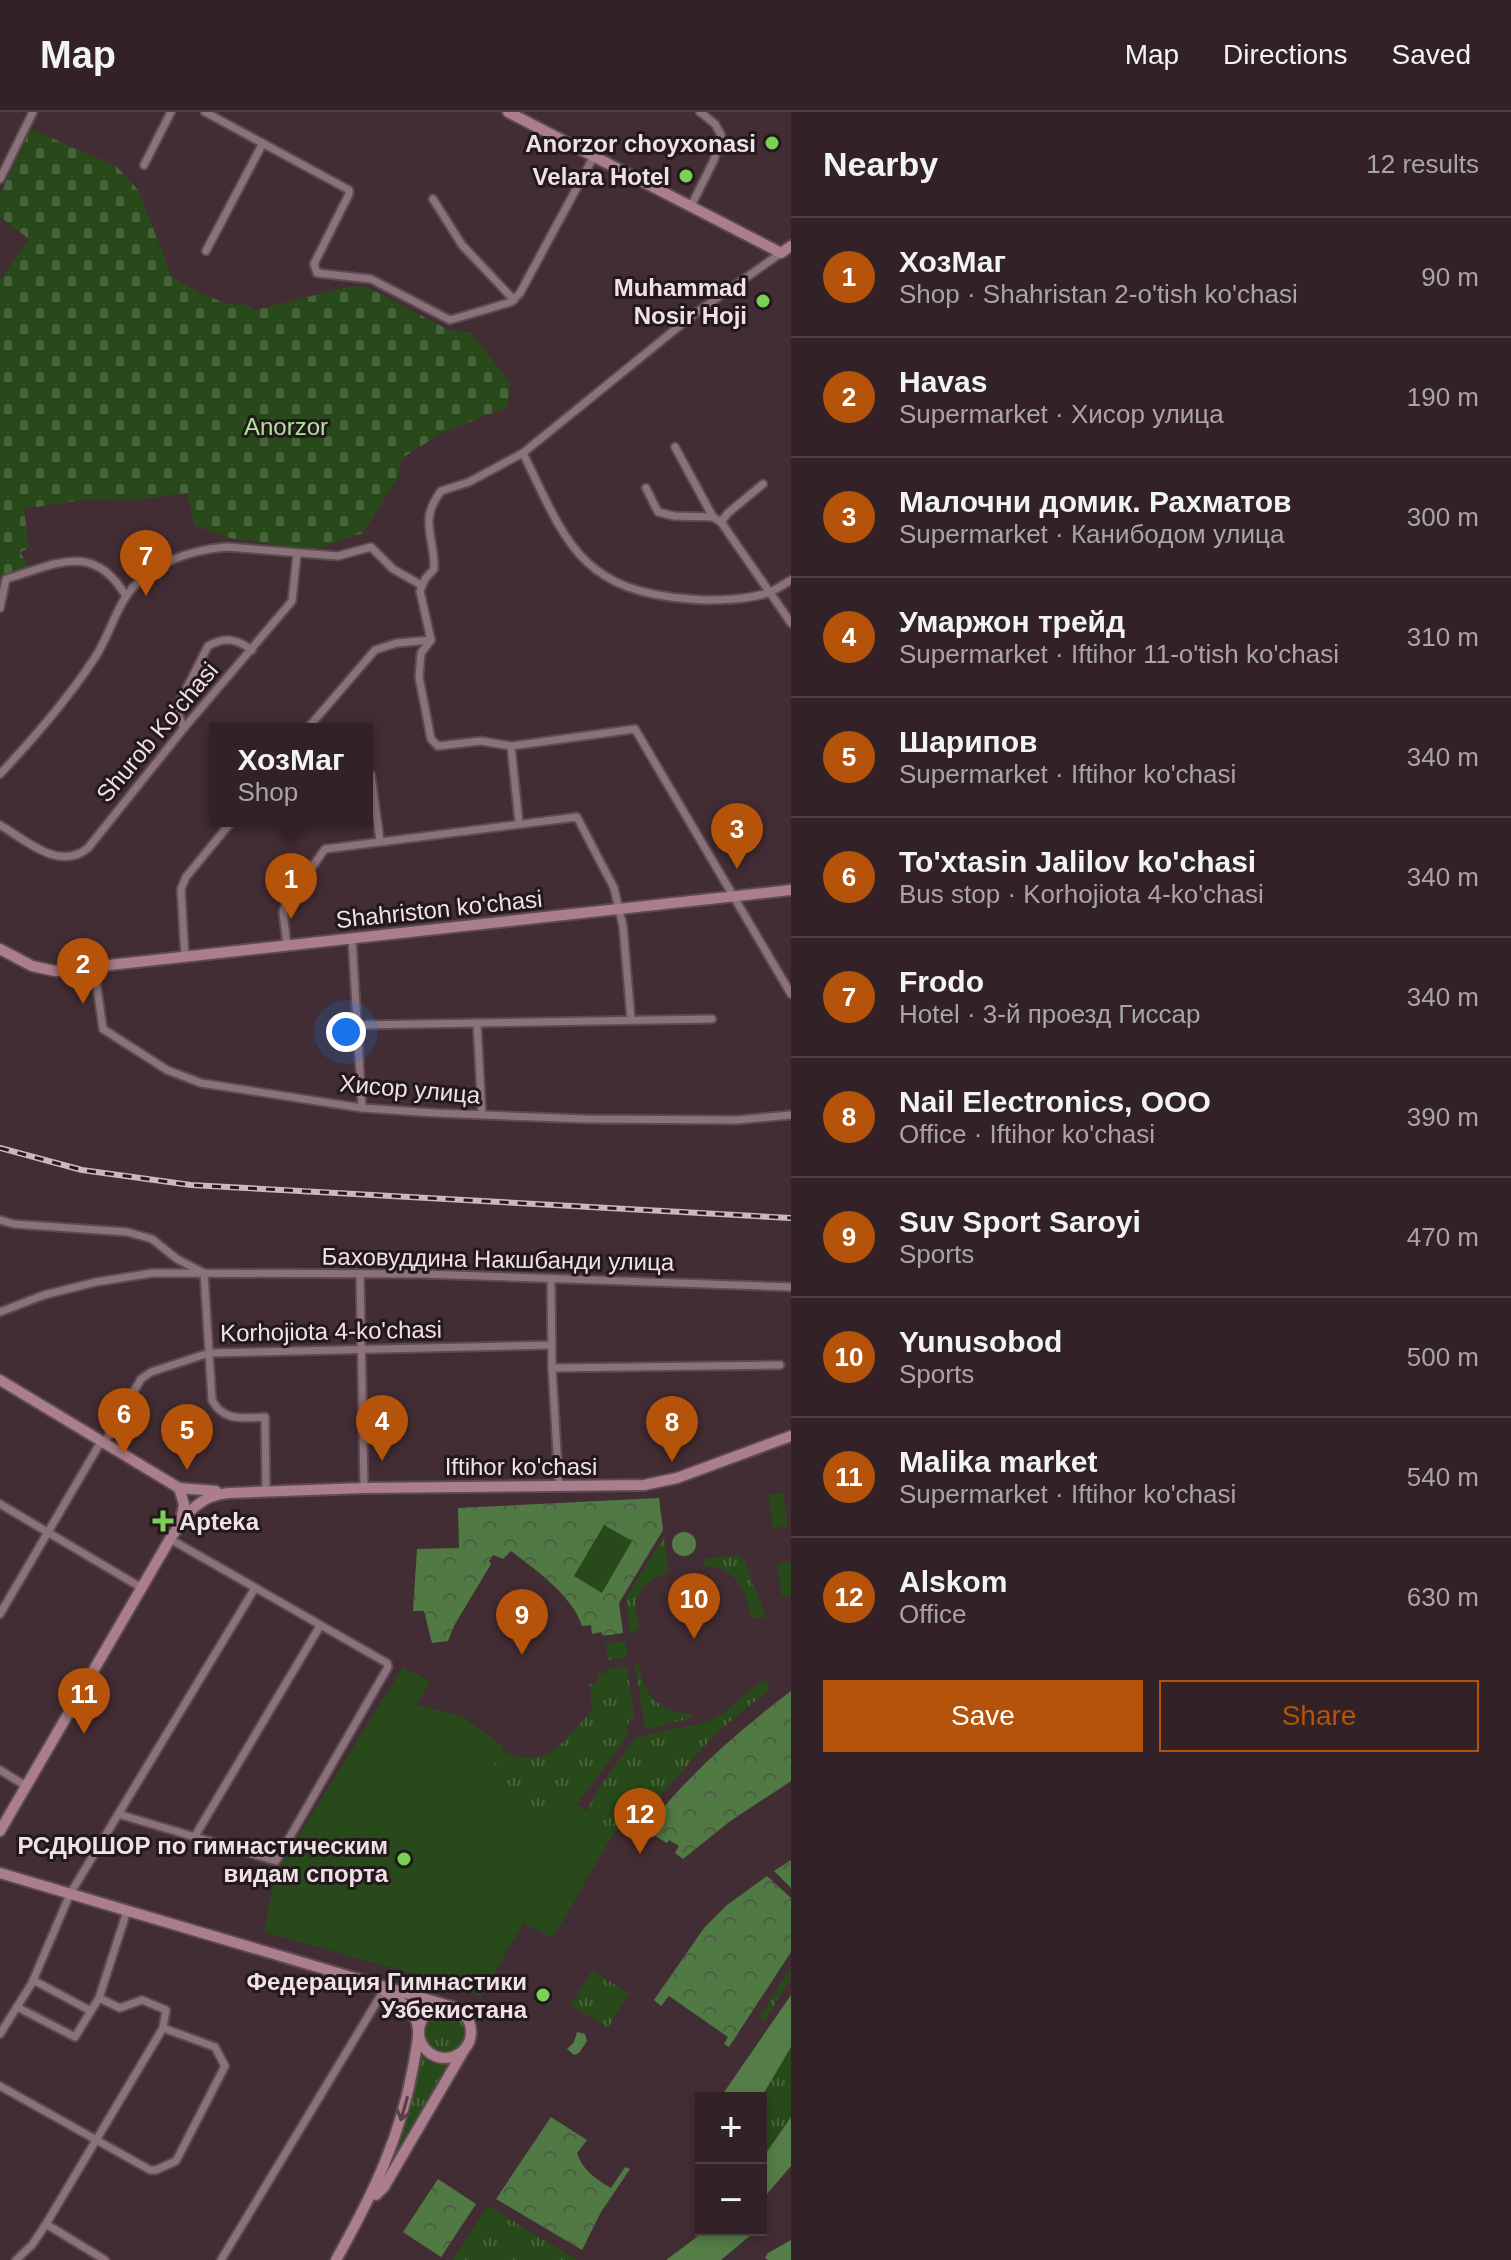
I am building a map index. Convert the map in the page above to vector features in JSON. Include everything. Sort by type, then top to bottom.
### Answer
[{"type":"main road","points":[[508,112],[781,253],[791,246]]},
{"type":"main road","name":"Shahriston ko'chasi","points":[[0,949],[43,969],[94,967],[791,890]]},
{"type":"main road","points":[[0,1380],[179,1488],[229,1493]]},
{"type":"main road","name":"Iftihor ko'chasi","points":[[0,1831],[170,1539],[201,1500],[229,1493],[266,1491],[636,1486],[662,1483],[791,1436]]},
{"type":"main road","points":[[179,1488],[184,1504],[181,1522]]},
{"type":"main road","points":[[0,1873],[453,2007],[467,2016],[471,2025],[470,2042],[384,2187],[367,2206]]},
{"type":"main road","points":[[380,1987],[406,2005],[416,2021],[424,2048],[440,2058],[457,2055],[464,2050]]},
{"type":"main road","points":[[336,2260],[387,2163],[407,2103],[423,2017],[429,2011],[444,2006],[453,2007]]},
{"type":"street","points":[[0,179],[33,112]]},
{"type":"street","points":[[144,165],[171,112]]},
{"type":"street","points":[[205,112],[347,187],[349,194],[314,264],[317,273],[371,279],[450,320],[514,300],[594,156]]},
{"type":"street","points":[[691,206],[714,160],[721,135],[715,124],[700,112]]},
{"type":"street","points":[[206,251],[263,143]]},
{"type":"street","points":[[433,199],[462,245],[514,300]]},
{"type":"street","points":[[781,253],[693,315],[523,453],[469,482],[441,491],[430,508],[427,521],[434,569],[421,585],[431,640],[421,653],[419,677],[431,739],[438,746],[481,741],[511,746],[635,729],[791,994]]},
{"type":"street","points":[[675,447],[713,517],[721,522],[791,623]]},
{"type":"street","points":[[523,453],[568,541],[592,568],[611,582],[653,595],[712,600],[768,593],[791,580]]},
{"type":"street","points":[[721,522],[763,484]]},
{"type":"street","points":[[646,488],[658,512],[674,516],[713,517]]},
{"type":"street","points":[[0,774],[36,735],[95,657],[126,596],[156,567],[209,548],[338,556],[371,547],[393,569],[421,585]]},
{"type":"street","name":"Shurob Ko'chasi","points":[[0,825],[53,856],[71,858],[81,854],[292,601],[297,554]]},
{"type":"street","points":[[0,608],[6,579],[74,559],[106,572],[126,596]]},
{"type":"street","points":[[184,728],[176,709],[208,646],[227,639],[240,641],[252,650]]},
{"type":"street","points":[[312,723],[375,650],[397,643],[431,640]]},
{"type":"street","points":[[511,746],[519,823]]},
{"type":"street","points":[[373,790],[380,841]]},
{"type":"street","points":[[287,946],[283,912],[321,851],[577,817],[614,888],[631,1019]]},
{"type":"street","points":[[185,958],[181,889],[186,877],[227,827]]},
{"type":"street","points":[[352,938],[362,1108]]},
{"type":"street","name":"Хисор улица","points":[[94,967],[103,1029],[167,1070],[201,1083],[362,1108],[482,1115],[700,1120],[791,1115]]},
{"type":"street","points":[[358,1025],[712,1019]]},
{"type":"street","points":[[477,1023],[482,1115]]},
{"type":"street","points":[[0,1220],[14,1224],[127,1232],[152,1239],[177,1259],[204,1273],[210,1394],[220,1412],[239,1418],[265,1417],[266,1491]]},
{"type":"street","name":"Баховуддина Накшбанди улица","points":[[0,1312],[44,1295],[96,1282],[153,1273],[551,1278],[791,1287]]},
{"type":"street","points":[[360,1275],[364,1488]]},
{"type":"street","points":[[551,1278],[551,1345],[559,1486]]},
{"type":"street","name":"Korhojiota 4-ko'chasi","points":[[0,1614],[141,1379],[151,1372],[209,1353],[551,1345]]},
{"type":"street","points":[[552,1368],[780,1365]]},
{"type":"street","points":[[0,1504],[142,1588]]},
{"type":"street","points":[[118,1814],[276,1861],[388,1665],[170,1539]]},
{"type":"street","points":[[0,2034],[33,1980],[70,1894],[255,1588]]},
{"type":"street","points":[[195,1836],[320,1626]]},
{"type":"street","points":[[0,1770],[26,1786]]},
{"type":"street","points":[[17,2007],[75,2037],[99,1998],[127,1911]]},
{"type":"street","points":[[33,1980],[91,2011]]},
{"type":"street","points":[[221,2260],[380,1987]]},
{"type":"street","points":[[16,2260],[32,2245],[46,2224],[163,2028],[166,2010],[142,2000],[120,2008],[99,1998]]},
{"type":"street","points":[[0,2086],[153,2171],[176,2161],[225,2066],[215,2047],[163,2028]]},
{"type":"street","points":[[46,2224],[103,2259]]},
{"type":"green space","name":"Anorzor","points":[[31,129],[116,166],[139,191],[171,276],[198,292],[227,304],[248,305],[255,310],[352,286],[367,287],[447,329],[472,334],[510,382],[508,407],[442,433],[402,458],[398,477],[363,533],[313,550],[230,538],[195,526],[187,493],[143,499],[80,500],[24,509],[29,548],[20,552],[29,567],[0,578],[0,280],[29,239],[0,217],[0,194]]},
{"type":"green space","points":[[783,1493],[788,1526],[773,1528],[768,1495]]},
{"type":"green space","points":[[659,1498],[663,1530],[619,1603],[623,1633],[592,1634],[591,1625],[582,1626],[562,1594],[511,1551],[503,1559],[493,1555],[489,1561],[491,1564],[448,1641],[432,1643],[424,1611],[413,1611],[417,1549],[459,1548],[458,1508]]},
{"type":"green space","points":[[604,1525],[632,1541],[602,1593],[574,1576]]},
{"type":"green space","points":[[664,1537],[669,1572],[653,1579],[640,1592],[636,1605],[639,1629],[630,1633],[626,1598]]},
{"type":"green space","points":[[738,1555],[744,1559],[766,1617],[751,1618],[738,1583],[728,1572],[703,1565],[703,1559]]},
{"type":"green space","points":[[791,1562],[791,1596],[782,1597],[777,1564]]},
{"type":"green space","points":[[625,1641],[628,1657],[608,1660],[606,1644]]},
{"type":"green space","points":[[637,1663],[646,1690],[656,1702],[676,1712],[692,1714],[692,1718],[649,1729],[645,1727]]},
{"type":"green space","points":[[627,1666],[634,1715],[633,1720],[629,1721],[627,1735],[577,1804],[559,1808],[551,1822],[544,1823],[497,1785],[493,1767],[502,1751],[531,1758],[553,1750],[592,1710],[590,1684],[598,1683],[597,1674],[606,1673],[606,1669]]},
{"type":"green space","points":[[403,1667],[430,1681],[416,1705],[462,1716],[504,1747],[493,1767],[501,1772],[496,1779],[497,1785],[528,1812],[549,1823],[559,1808],[577,1804],[614,1832],[553,1938],[523,1923],[481,1997],[458,1984],[264,1932],[275,1874]]},
{"type":"green space","points":[[765,1680],[771,1688],[716,1733],[637,1822],[614,1832],[586,1812],[634,1739],[716,1718]]},
{"type":"green space","points":[[791,1691],[791,1781],[729,1822],[683,1859],[675,1853],[679,1846],[650,1833],[664,1821],[656,1816],[687,1781],[737,1734]]},
{"type":"green space","points":[[791,1860],[791,1888],[774,1871]]},
{"type":"green space","points":[[767,1876],[791,1898],[791,1952],[729,2047],[724,2044],[728,2037],[669,1996],[661,2006],[654,2000],[704,1928],[727,1905]]},
{"type":"green space","points":[[791,1967],[791,1978],[764,2021],[759,2018]]},
{"type":"green space","points":[[592,1971],[629,1993],[608,2028],[571,2005]]},
{"type":"green space","points":[[444,2011],[459,2017],[465,2032],[459,2047],[444,2053],[429,2047],[423,2032],[429,2017]]},
{"type":"green space","points":[[791,2047],[791,2117],[767,2152],[767,2092],[765,2092]]},
{"type":"green space","points":[[418,2050],[433,2064],[452,2065],[391,2161],[405,2120]]},
{"type":"green space","points":[[551,2117],[587,2140],[577,2153],[586,2170],[600,2181],[611,2188],[625,2167],[630,2169],[601,2212],[582,2250],[496,2199]]},
{"type":"green space","points":[[438,2179],[476,2204],[441,2257],[403,2232]]},
{"type":"green space","points":[[486,2208],[491,2208],[577,2260],[453,2260]]},
{"type":"shaded area","points":[[684,1532],[693,1535],[696,1544],[693,1553],[684,1556],[675,1553],[672,1544],[675,1535]]},
{"type":"shaded area","points":[[791,1995],[791,2047],[765,2092],[724,2092]]},
{"type":"shaded area","points":[[577,2032],[585,2034],[587,2041],[574,2055],[567,2049],[574,2042]]},
{"type":"shaded area","points":[[791,2117],[791,2166],[767,2194],[767,2164],[767,2152]]},
{"type":"shaded area","points":[[698,2236],[750,2236],[721,2260],[666,2260]]},
{"type":"shaded area","points":[[791,2240],[791,2260],[765,2258],[768,2253]]},
{"type":"railway","points":[[0,1148],[82,1170],[191,1185],[791,1218]]},
{"type":"place","name":"Anorzor choyxonasi","points":[[772,143]]},
{"type":"place","name":"Velara Hotel","points":[[686,176]]},
{"type":"place","name":"Muhammad Nosir Hoji","points":[[763,301]]},
{"type":"place","name":"Frodo","points":[[146,596]]},
{"type":"place","name":"Малочни домик. Рахматов","points":[[737,869]]},
{"type":"place","name":"ХозМаг","points":[[291,919]]},
{"type":"place","name":"Havas","points":[[83,1004]]},
{"type":"place","name":"To'xtasin Jalilov ko'chasi","points":[[124,1454]]},
{"type":"place","name":"Умаржон трейд","points":[[382,1461]]},
{"type":"place","name":"Nail Electronics, ООО","points":[[672,1462]]},
{"type":"place","name":"Шарипов","points":[[187,1470]]},
{"type":"place","name":"Apteka","points":[[163,1521]]},
{"type":"place","name":"Yunusobod","points":[[694,1639]]},
{"type":"place","name":"Suv Sport Saroyi","points":[[522,1655]]},
{"type":"place","name":"Malika market","points":[[84,1734]]},
{"type":"place","name":"Alskom","points":[[640,1854]]},
{"type":"place","name":"РСДЮШОР по гимнастическим видам спорта","points":[[404,1859]]},
{"type":"place","name":"Федерация Гимнастики Узбекистана","points":[[543,1995]]}]
